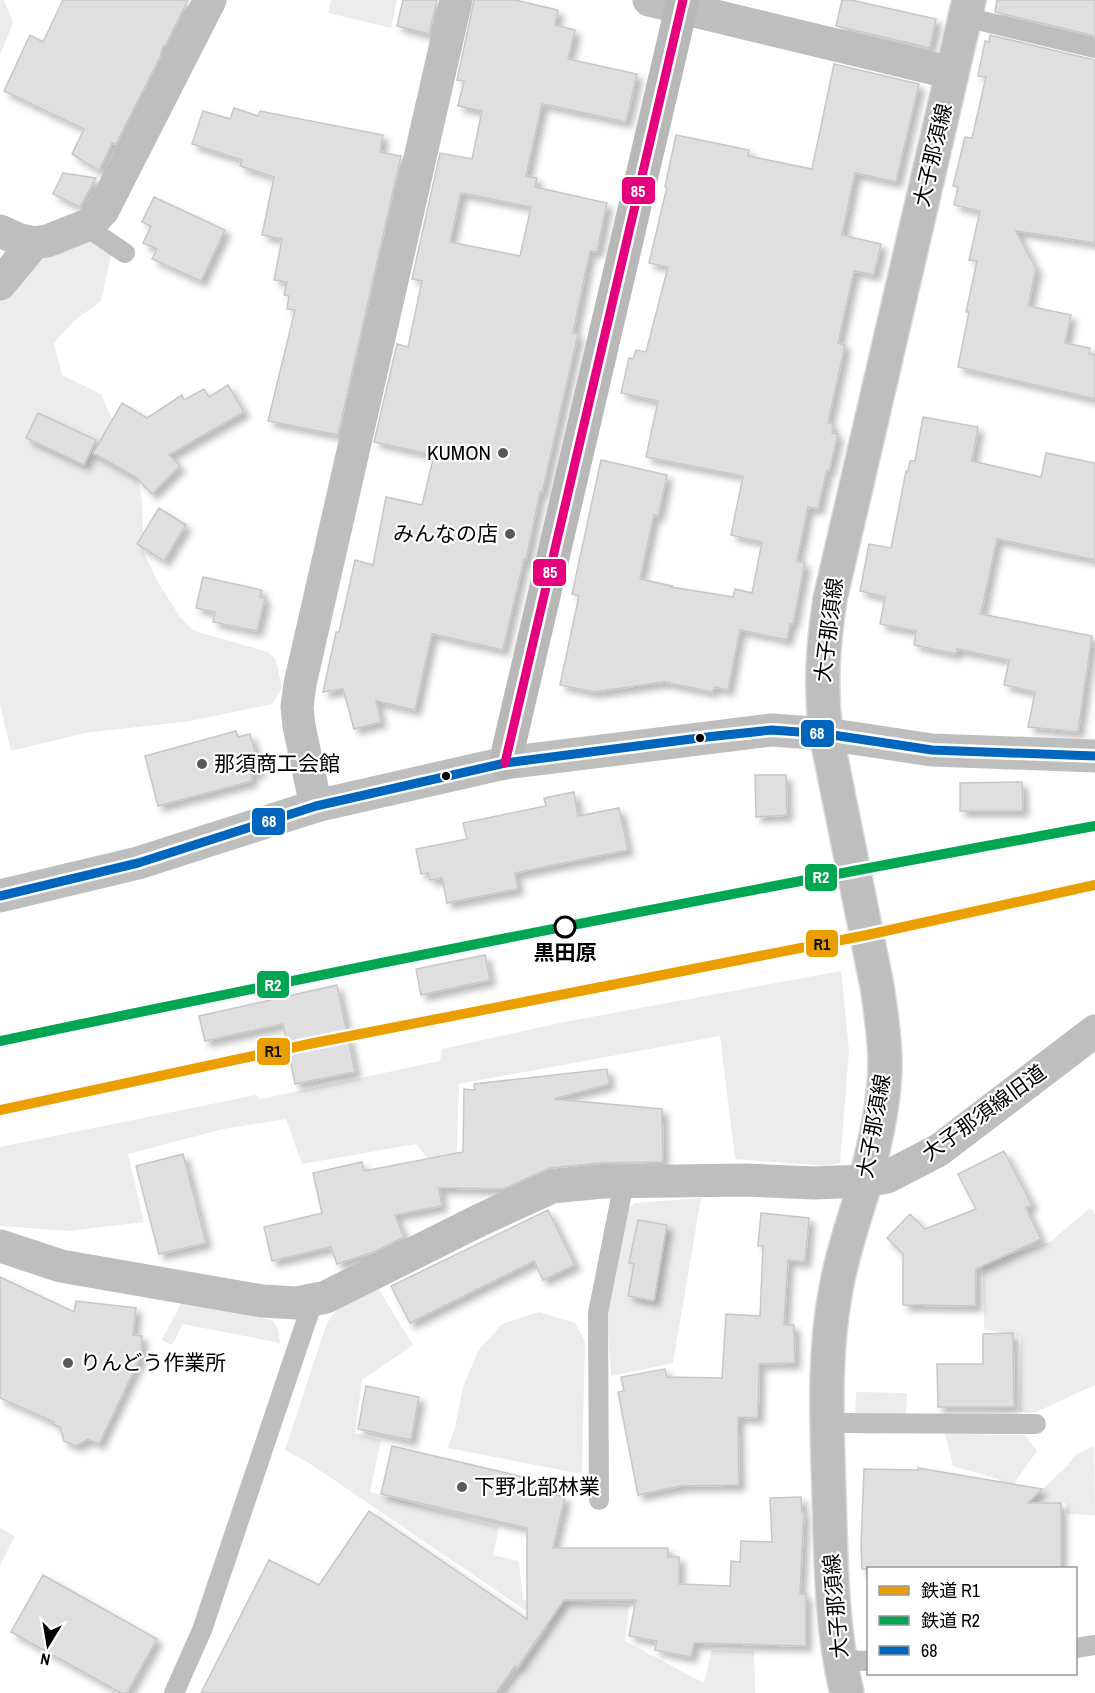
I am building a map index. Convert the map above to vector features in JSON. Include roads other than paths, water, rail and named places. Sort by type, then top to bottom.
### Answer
[{"type":"main road","points":[[505,764],[682,4]]},
{"type":"street","points":[[0,231],[20,240],[34,243],[47,241],[90,224],[102,210],[210,0]]},
{"type":"street","points":[[316,806],[299,726],[297,707],[300,684],[456,0]]},
{"type":"street","points":[[649,0],[682,4],[952,73]]},
{"type":"street","name":"大子那須線","points":[[847,1693],[854,1661],[831,1572],[827,1423],[829,1356],[835,1292],[841,1260],[865,1181],[881,1104],[885,1065],[883,1027],[867,935],[826,734],[821,699],[823,639],[830,599],[967,9]]},
{"type":"street","points":[[0,284],[34,243]]},
{"type":"street","points":[[0,896],[138,863],[316,806],[505,764],[772,730],[826,734],[932,750],[1094,748]]},
{"type":"street","name":"大子那須線旧道","points":[[0,1246],[61,1266],[262,1301],[297,1303],[313,1301],[326,1297],[480,1220],[552,1187],[602,1182],[746,1180],[814,1183],[865,1181],[887,1177],[939,1150],[1095,1031]]},
{"type":"lane","points":[[967,9],[1095,48]]},
{"type":"lane","points":[[84,226],[125,253]]},
{"type":"lane","points":[[599,1500],[598,1313],[624,1182]]},
{"type":"lane","points":[[174,1693],[202,1630],[313,1301]]},
{"type":"lane","points":[[827,1423],[1036,1424]]},
{"type":"lane","points":[[1077,1648],[1095,1645]]},
{"type":"rail line","name":"R2","points":[[0,1041],[547,930],[1095,826]]},
{"type":"rail line","name":"R1","points":[[0,1110],[314,1043],[867,935],[1095,885]]},
{"type":"place","name":"KUMON","points":[[503,453]]},
{"type":"place","name":"みんなの店","points":[[510,534]]},
{"type":"place","name":"那須商工会館","points":[[202,764]]},
{"type":"place","name":"黒田原","points":[[565,927]]},
{"type":"place","name":"りんどう作業所","points":[[68,1363]]},
{"type":"place","name":"下野北部林業","points":[[462,1487]]}]
